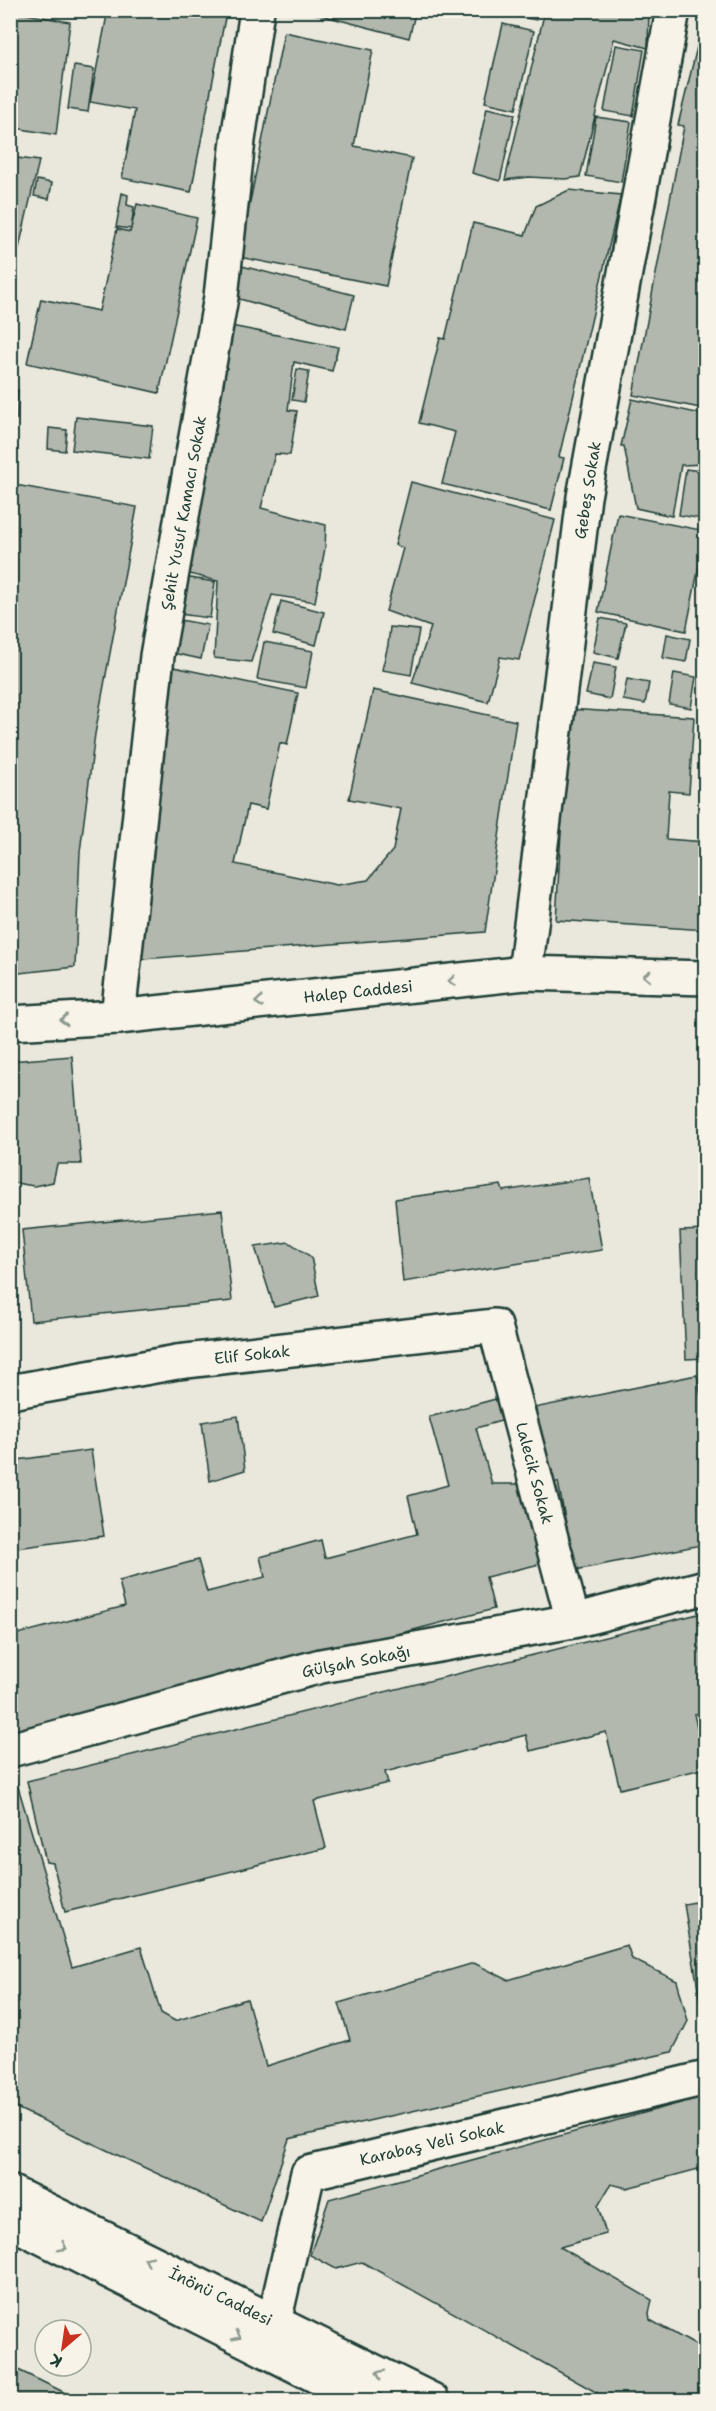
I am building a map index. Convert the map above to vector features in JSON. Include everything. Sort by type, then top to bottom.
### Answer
[{"type":"street","name":"Şehit Yusuf Kamacı Sokak","points":[[118,1017],[157,656],[221,297],[238,140],[257,10]]},
{"type":"street","name":"Gebeş Sokak","points":[[525,973],[584,497],[673,10]]},
{"type":"street","name":"Halep Caddesi","points":[[10,1023],[118,1017],[525,973],[705,978]]},
{"type":"street","name":"Elif Sokak","points":[[10,1392],[177,1362],[495,1326]]},
{"type":"street","name":"Lalecik Sokak","points":[[495,1326],[573,1621]]},
{"type":"street","name":"Gülşah Sokağı","points":[[10,1750],[321,1666],[573,1621],[705,1587]]},
{"type":"street","name":"Karabaş Veli Sokak","points":[[274,2322],[308,2173],[705,2078]]},
{"type":"street","name":"İnönü Caddesi","points":[[10,2192],[432,2400]]},
{"type":"street","name":"İnönü Caddesi","points":[[10,2221],[364,2400]]},
{"type":"building","points":[[108,10],[213,10],[226,13],[191,192],[122,178],[135,110],[90,102]]},
{"type":"building","points":[[301,10],[416,10],[409,38]]},
{"type":"building","points":[[503,10],[538,10],[536,20],[502,14]]},
{"type":"building","points":[[545,10],[649,10],[648,48],[614,39],[580,177],[565,179],[529,177],[505,180]]},
{"type":"building","points":[[706,10],[706,409],[633,395],[684,126],[678,125]]},
{"type":"building","points":[[10,11],[70,22],[56,135],[10,127]]},
{"type":"building","points":[[503,24],[534,31],[516,109],[485,102]]},
{"type":"building","points":[[284,32],[373,50],[354,146],[412,158],[386,286],[239,257]]},
{"type":"building","points":[[616,45],[644,50],[633,116],[604,111]]},
{"type":"building","points":[[74,66],[94,69],[88,112],[68,109]]},
{"type":"building","points":[[487,108],[515,114],[500,181],[472,173]]},
{"type":"building","points":[[596,117],[631,122],[621,182],[586,176]]},
{"type":"building","points":[[10,157],[39,161],[10,287]]},
{"type":"building","points":[[37,180],[52,183],[49,199],[34,196]]},
{"type":"building","points":[[569,190],[621,195],[559,457],[564,458],[551,510],[442,484],[455,432],[419,423],[440,338],[445,339],[473,223],[525,235],[536,206]]},
{"type":"building","points":[[122,193],[128,195],[127,205],[134,207],[131,229],[116,227]]},
{"type":"building","points":[[137,204],[197,218],[159,393],[27,363],[41,299],[99,311],[117,229],[130,232]]},
{"type":"building","points":[[242,266],[354,295],[346,329],[236,298]]},
{"type":"building","points":[[226,325],[338,347],[332,371],[294,362],[288,410],[297,411],[290,455],[275,454],[261,508],[326,525],[325,548],[315,602],[272,595],[251,662],[214,658],[218,581],[178,571]]},
{"type":"building","points":[[297,369],[309,371],[304,402],[292,400]]},
{"type":"building","points":[[10,390],[18,390],[17,419],[10,419]]},
{"type":"building","points":[[632,399],[706,415],[706,464],[681,465],[672,516],[636,508],[624,446],[621,446]]},
{"type":"building","points":[[76,417],[153,426],[149,459],[72,450]]},
{"type":"building","points":[[49,428],[67,430],[65,451],[48,449]]},
{"type":"building","points":[[686,469],[706,472],[706,500],[702,519],[679,515]]},
{"type":"building","points":[[411,482],[555,520],[519,660],[500,657],[488,702],[412,683],[431,627],[386,611],[403,548],[395,545]]},
{"type":"building","points":[[10,484],[137,507],[95,734],[80,852],[75,967],[10,974]]},
{"type":"building","points":[[618,514],[706,531],[686,631],[598,612]]},
{"type":"building","points":[[177,576],[215,582],[210,618],[171,613]]},
{"type":"building","points":[[281,601],[324,612],[316,645],[273,634]]},
{"type":"building","points":[[600,618],[626,623],[618,658],[593,652]]},
{"type":"building","points":[[175,619],[208,625],[201,659],[168,652]]},
{"type":"building","points":[[390,627],[419,630],[411,675],[382,670]]},
{"type":"building","points":[[667,634],[690,639],[686,662],[663,658]]},
{"type":"building","points":[[264,642],[313,651],[306,688],[257,679]]},
{"type":"building","points":[[593,663],[616,667],[610,699],[586,694]]},
{"type":"building","points":[[169,666],[298,693],[287,745],[280,743],[266,809],[248,805],[235,864],[337,885],[368,880],[393,850],[401,809],[349,799],[373,690],[516,721],[485,932],[131,960]]},
{"type":"building","points":[[674,673],[696,677],[691,708],[669,704]]},
{"type":"building","points":[[627,679],[649,683],[645,704],[623,700]]},
{"type":"building","points":[[568,709],[694,717],[689,793],[669,791],[666,839],[706,842],[706,930],[556,920]]},
{"type":"building","points":[[72,1056],[81,1164],[57,1164],[53,1182],[34,1186],[10,1182],[10,1061]]},
{"type":"building","points":[[589,1178],[602,1250],[403,1282],[395,1199],[501,1185],[503,1191]]},
{"type":"building","points":[[222,1210],[232,1301],[31,1321],[22,1230]]},
{"type":"building","points":[[706,1230],[706,1358],[686,1359],[680,1231]]},
{"type":"building","points":[[289,1242],[311,1257],[319,1296],[274,1307],[255,1247]]},
{"type":"building","points":[[697,1375],[703,1407],[706,1406],[706,1544],[575,1570],[558,1482],[549,1484],[534,1408]]},
{"type":"building","points":[[503,1397],[508,1419],[476,1428],[492,1484],[522,1484],[540,1564],[486,1577],[494,1609],[10,1735],[10,1636],[125,1606],[119,1581],[198,1560],[207,1592],[265,1577],[260,1557],[321,1540],[325,1558],[417,1534],[408,1496],[448,1485],[429,1417]]},
{"type":"building","points":[[238,1416],[245,1470],[210,1481],[202,1422]]},
{"type":"building","points":[[91,1450],[104,1536],[10,1549],[10,1461]]},
{"type":"building","points":[[706,1612],[706,1713],[694,1714],[706,1768],[620,1789],[606,1732],[530,1751],[526,1735],[385,1772],[388,1783],[314,1801],[326,1848],[65,1912],[53,1863],[46,1862],[27,1781]]},
{"type":"building","points":[[16,1780],[72,1967],[141,1947],[161,2013],[175,2021],[247,1999],[266,2066],[350,2040],[339,2003],[474,1963],[508,1980],[627,1945],[632,1959],[677,1981],[688,2021],[672,2052],[289,2139],[261,2222],[10,2105],[10,1782]]},
{"type":"building","points":[[706,1900],[706,2037],[684,1904]]},
{"type":"building","points":[[706,2096],[706,2167],[627,2188],[611,2184],[598,2206],[606,2234],[560,2247],[652,2300],[650,2320],[706,2351],[706,2400],[610,2400],[362,2262],[336,2269],[310,2255],[329,2199]]},
{"type":"building","points":[[10,2366],[80,2400],[10,2400]]}]
